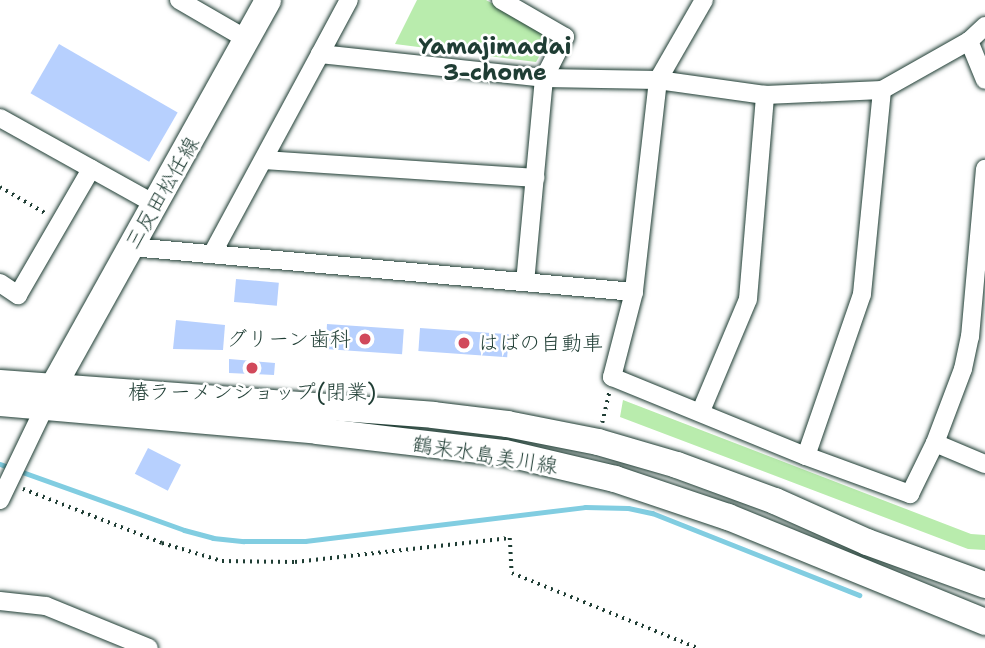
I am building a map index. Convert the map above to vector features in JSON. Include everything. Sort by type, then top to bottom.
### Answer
[{"type":"main road","name":"三反田松任線","points":[[50,395],[268,0]]},
{"type":"main road","name":"鶴来水島美川線","points":[[0,383],[50,395],[505,453],[615,479],[727,517],[985,622]]},
{"type":"main road","name":"鶴来水島美川線","points":[[0,403],[50,395],[433,415],[507,424],[598,442],[677,465],[762,496],[867,542],[985,585]]},
{"type":"street","points":[[179,0],[248,40]]},
{"type":"street","points":[[212,254],[349,0]]},
{"type":"street","points":[[501,0],[565,37],[544,78],[525,281]]},
{"type":"street","points":[[704,0],[658,80],[634,292],[612,377],[806,456],[910,494],[935,443],[963,369],[970,337],[985,169]]},
{"type":"street","points":[[320,54],[544,78],[658,80],[765,95],[883,90],[969,41],[985,26]]},
{"type":"street","points":[[969,41],[985,80]]},
{"type":"street","points":[[806,456],[862,294],[883,90]]},
{"type":"street","points":[[701,411],[748,299],[765,95]]},
{"type":"street","points":[[0,118],[156,205]]},
{"type":"street","points":[[265,160],[535,178]]},
{"type":"street","points":[[0,284],[18,295],[91,169]]},
{"type":"street","points":[[131,247],[634,292]]},
{"type":"street","points":[[6,488],[50,395]]},
{"type":"street","points":[[935,443],[985,464]]},
{"type":"street","points":[[0,601],[46,606],[149,648]]},
{"type":"path","points":[[0,187],[59,221]]},
{"type":"path","points":[[598,442],[612,377]]},
{"type":"path","points":[[6,488],[162,543],[222,561],[295,562],[510,538],[512,573],[698,648]]},
{"type":"green space","points":[[417,0],[486,0],[551,36],[536,62],[395,44]]},
{"type":"green space","points":[[623,400],[971,534],[985,535],[985,550],[968,549],[620,417]]},
{"type":"building","points":[[59,44],[178,112],[149,162],[31,93]]},
{"type":"building","points":[[236,279],[279,283],[277,306],[234,302]]},
{"type":"building","points":[[176,320],[225,325],[223,350],[173,349]]},
{"type":"building","name":"グリーン歯科","points":[[327,324],[404,329],[402,354],[325,349]]},
{"type":"building","name":"はばの自動車","points":[[420,328],[509,334],[507,357],[418,351]]},
{"type":"building","name":"椿ラーメンショップ(閉業)","points":[[229,359],[275,363],[274,375],[229,373]]},
{"type":"building","points":[[148,448],[181,465],[168,491],[135,474]]},
{"type":"waterway","points":[[0,464],[184,530],[213,538],[244,541],[305,541],[585,507],[628,508],[652,513],[859,595]]},
{"type":"place","name":"グリーン歯科","points":[[365,339]]},
{"type":"place","name":"はばの自動車","points":[[464,343]]},
{"type":"place","name":"椿ラーメンショップ(閉業)","points":[[252,368]]},
{"type":"district","name":"Yamajimadai 3-chome","points":[[495,59]]}]
